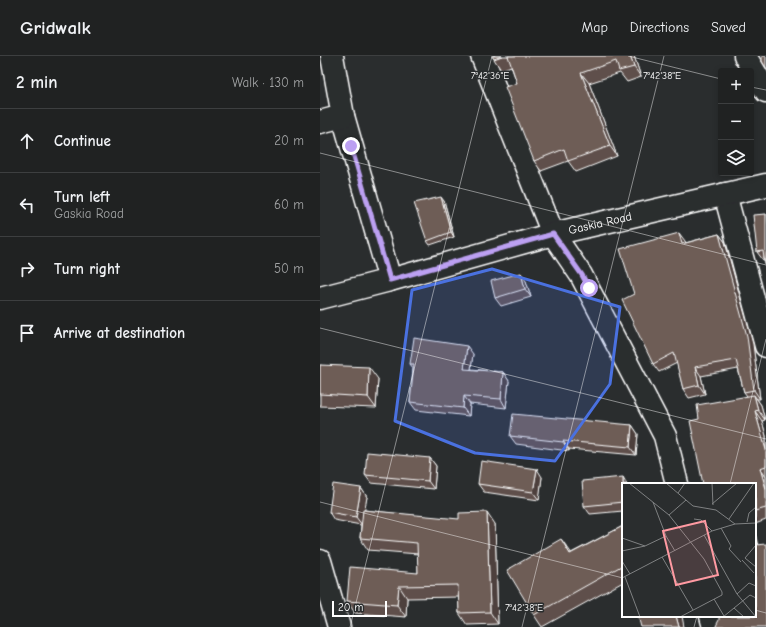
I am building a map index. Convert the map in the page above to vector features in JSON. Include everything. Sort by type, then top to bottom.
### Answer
[{"type":"street","points":[[332,56],[343,116],[390,280]]},
{"type":"street","points":[[482,56],[553,234],[582,275],[665,436],[677,483]]},
{"type":"street","points":[[745,56],[766,91]]},
{"type":"street","points":[[320,122],[343,116]]},
{"type":"street","name":"Gaskia Road","points":[[320,298],[553,234],[766,185]]},
{"type":"street","points":[[725,194],[766,346]]},
{"type":"street","points":[[320,562],[340,627]]},
{"type":"street","points":[[711,617],[714,627]]},
{"type":"highlighted area","points":[[492,269],[620,307],[610,384],[555,461],[475,453],[395,421],[412,290]]},
{"type":"building","points":[[492,56],[502,56],[494,59]]},
{"type":"building","points":[[508,56],[630,56],[634,67],[619,71],[616,61],[581,73],[610,146],[568,161],[564,149],[534,161],[505,87],[517,83]]},
{"type":"building","points":[[762,56],[766,56],[766,68],[762,61]]},
{"type":"building","points":[[441,197],[451,232],[427,241],[414,203]]},
{"type":"building","points":[[766,214],[766,272],[763,251],[757,252],[753,215]]},
{"type":"building","points":[[679,233],[682,244],[719,234],[747,336],[754,390],[744,392],[736,360],[695,367],[699,385],[683,389],[674,353],[653,364],[622,300],[634,294],[620,249]]},
{"type":"building","points":[[521,273],[525,289],[495,298],[491,281]]},
{"type":"building","points":[[414,338],[467,346],[464,369],[503,372],[501,399],[464,396],[463,408],[410,402],[414,364],[410,364]]},
{"type":"building","points":[[320,365],[369,367],[368,397],[320,394]]},
{"type":"building","points":[[754,395],[758,410],[755,411],[766,450],[766,466],[760,468],[766,489],[766,508],[756,511],[756,483],[703,483],[690,421],[699,419],[697,405]]},
{"type":"building","points":[[513,414],[632,425],[630,447],[510,436]]},
{"type":"building","points":[[367,452],[430,458],[428,481],[365,475]]},
{"type":"building","points":[[481,461],[537,469],[533,492],[478,484]]},
{"type":"building","points":[[623,477],[622,502],[584,506],[582,481]]},
{"type":"building","points":[[333,484],[361,488],[356,517],[329,512]]},
{"type":"building","points":[[363,510],[459,519],[459,513],[487,512],[490,612],[459,613],[458,585],[399,586],[397,605],[347,601],[350,567],[418,573],[417,543],[360,538]]},
{"type":"building","points":[[622,527],[622,566],[534,615],[507,570],[561,539],[570,554]]},
{"type":"building","points":[[766,544],[766,627],[716,627],[719,617],[756,617],[756,545]]},
{"type":"building","points":[[638,617],[676,617],[679,627],[641,627]]},
{"type":"route","points":[[351,146],[390,280],[553,234],[582,275],[589,288]]}]
